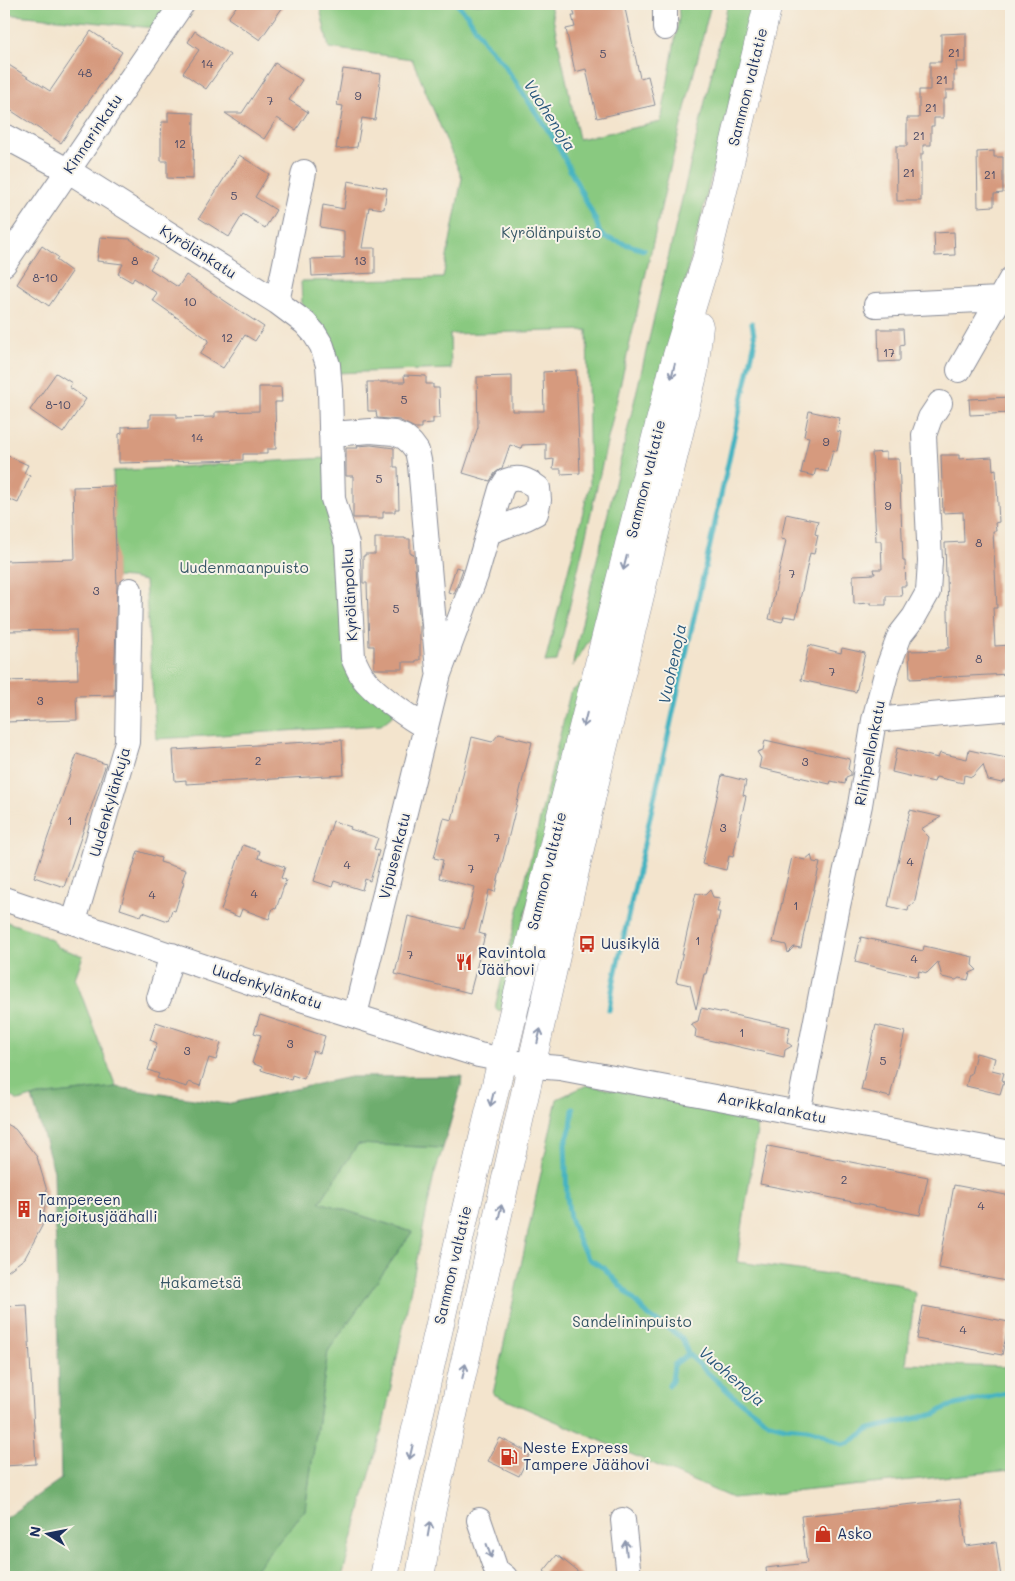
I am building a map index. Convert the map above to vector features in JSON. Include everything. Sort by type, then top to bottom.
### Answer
[{"type":"main road","name":"Sammon valtatie","points":[[384,1577],[428,1376],[561,814],[675,362],[707,257],[768,4]]},
{"type":"main road","name":"Sammon valtatie","points":[[420,1577],[434,1504],[594,786],[694,371],[707,257]]},
{"type":"street","name":"Kinnarinkatu","points":[[4,264],[182,4]]},
{"type":"street","points":[[665,4],[665,28]]},
{"type":"street","name":"Kyrölänkatu","points":[[4,136],[69,171],[277,302]]},
{"type":"street","points":[[277,302],[304,172]]},
{"type":"street","points":[[876,305],[1006,289]]},
{"type":"street","points":[[959,370],[1006,289]]},
{"type":"street","name":"Kyrölänpolku","points":[[277,302],[305,323],[314,333],[322,346],[328,364],[333,499],[347,544],[354,658],[358,670],[365,680],[379,693],[415,721],[426,727]]},
{"type":"street","name":"Riihipellonkatu","points":[[798,1113],[836,915],[860,805],[874,720],[887,670],[900,635],[914,617],[928,592],[930,561],[924,435],[930,418],[940,402]]},
{"type":"street","points":[[331,434],[371,431],[394,433],[404,437],[417,451],[420,464],[436,686]]},
{"type":"street","points":[[436,686],[476,575],[489,532]]},
{"type":"street","name":"Uudenkylänkuja","points":[[74,921],[127,742],[130,590]]},
{"type":"street","name":"Vipusenkatu","points":[[355,1015],[436,686]]},
{"type":"street","points":[[874,720],[1011,708]]},
{"type":"street","name":"Uudenkylänkatu","points":[[4,899],[74,921],[288,995],[479,1055],[533,1066]]},
{"type":"street","points":[[158,998],[172,955]]},
{"type":"street","name":"Aarikkalankatu","points":[[533,1066],[560,1068],[1011,1153]]},
{"type":"street","points":[[479,1520],[496,1570],[505,1577]]},
{"type":"street","points":[[623,1520],[629,1577]]},
{"type":"green space","points":[[4,4],[172,4],[155,28],[4,14]]},
{"type":"green space","name":"Kyrölänpuisto","points":[[319,4],[550,4],[579,139],[661,122],[679,17],[678,4],[711,4],[668,177],[557,661],[545,662],[590,484],[587,330],[450,334],[451,369],[335,373],[302,305],[301,281],[443,278],[462,178],[412,59],[329,48]]},
{"type":"green space","points":[[728,4],[754,4],[636,481],[593,634],[573,666],[574,657]]},
{"type":"green space","name":"Uudenmaanpuisto","points":[[327,458],[342,539],[346,643],[396,713],[381,725],[156,739],[145,581],[116,577],[113,471]]},
{"type":"green space","points":[[584,681],[501,1011],[499,1011],[496,1008],[496,1003],[570,693]]},
{"type":"green space","points":[[4,921],[34,931],[53,941],[58,947],[83,956],[75,978],[116,1087],[32,1097],[18,1101],[4,1089]]},
{"type":"green space","name":"Hakametsä","points":[[462,1076],[461,1086],[443,1148],[358,1144],[320,1202],[412,1232],[328,1351],[305,1510],[249,1577],[4,1577],[4,1519],[61,1479],[54,1171],[32,1097],[116,1087],[226,1104],[350,1077]]},
{"type":"green space","name":"Sandelininpuisto","points":[[587,1085],[759,1118],[737,1262],[897,1283],[915,1293],[906,1364],[1011,1367],[1011,1470],[732,1498],[493,1394],[557,1099]]},
{"type":"green space","points":[[358,1144],[443,1148],[434,1175],[383,1426],[342,1577],[249,1577],[305,1510],[328,1351],[412,1232],[320,1202]]},
{"type":"building","points":[[238,4],[285,4],[260,40],[228,18]]},
{"type":"building","points":[[572,4],[624,4],[640,78],[648,76],[655,105],[597,118],[586,69],[575,72],[566,29],[575,27],[572,16],[575,16]]},
{"type":"building","points":[[91,31],[122,52],[61,143],[4,106],[4,62],[50,91]]},
{"type":"building","points":[[195,31],[230,55],[206,89],[183,73],[199,50],[188,42]]},
{"type":"building","points":[[966,33],[966,62],[956,62],[957,71],[954,71],[954,90],[946,90],[946,99],[943,99],[943,118],[934,118],[934,126],[931,126],[931,145],[923,145],[923,154],[921,154],[921,201],[897,201],[896,146],[907,146],[907,118],[919,118],[919,90],[930,90],[930,62],[941,62],[941,34]]},
{"type":"building","points":[[275,63],[302,80],[289,100],[308,112],[296,130],[277,118],[264,139],[225,113],[242,113]]},
{"type":"building","points":[[343,69],[381,74],[375,120],[362,118],[357,147],[336,149],[343,106],[337,105]]},
{"type":"building","points":[[168,112],[194,113],[193,179],[167,178],[167,161],[161,161],[161,138],[162,122],[168,122]]},
{"type":"building","points":[[994,151],[994,157],[1003,157],[1003,193],[994,194],[994,206],[978,207],[977,152]]},
{"type":"building","points":[[239,155],[269,174],[255,197],[276,210],[265,228],[243,214],[229,237],[199,218]]},
{"type":"building","points":[[348,181],[387,188],[384,209],[369,207],[362,248],[375,248],[375,273],[312,276],[311,259],[344,258],[344,231],[320,227],[323,205],[344,209]]},
{"type":"building","points":[[954,232],[955,255],[935,256],[934,233]]},
{"type":"building","points":[[100,237],[130,239],[157,258],[150,269],[178,287],[186,275],[264,327],[255,341],[245,335],[223,368],[200,354],[209,340],[152,300],[157,293],[134,278],[132,282],[118,274],[123,264],[97,261]]},
{"type":"building","points":[[42,246],[58,257],[56,260],[72,272],[49,306],[17,284]]},
{"type":"building","points":[[878,329],[903,329],[904,344],[900,345],[900,361],[879,362]]},
{"type":"building","points":[[576,370],[580,473],[561,474],[561,469],[553,469],[554,459],[546,460],[546,444],[522,445],[521,449],[510,445],[502,468],[495,473],[490,481],[463,473],[478,427],[477,377],[512,376],[512,411],[544,411],[543,372]]},
{"type":"building","points":[[56,373],[72,383],[69,387],[86,399],[63,433],[30,410]]},
{"type":"building","points":[[404,375],[426,376],[426,384],[433,384],[433,388],[439,388],[440,418],[433,418],[433,423],[421,424],[421,428],[415,428],[399,420],[377,418],[376,411],[368,411],[367,382],[405,382]]},
{"type":"building","points":[[259,387],[281,387],[282,402],[275,402],[276,449],[267,449],[267,454],[243,454],[243,460],[119,463],[119,434],[122,433],[122,427],[149,426],[151,414],[177,414],[177,418],[215,417],[215,412],[259,411]]},
{"type":"building","points":[[1011,397],[1011,413],[970,415],[969,399]]},
{"type":"building","points":[[809,411],[840,418],[837,431],[841,432],[837,451],[833,450],[828,472],[816,469],[814,476],[801,473],[809,437],[804,436]]},
{"type":"building","points":[[371,445],[394,448],[394,467],[398,467],[399,509],[395,509],[395,512],[383,512],[383,518],[353,518],[353,476],[346,476],[346,448]]},
{"type":"building","points":[[886,452],[886,459],[899,459],[903,561],[905,561],[906,586],[901,586],[902,596],[886,596],[886,605],[871,605],[871,603],[854,604],[853,575],[875,574],[874,569],[882,569],[881,541],[876,541],[872,453]]},
{"type":"building","points":[[4,454],[28,465],[24,473],[30,476],[18,503],[4,497]]},
{"type":"building","points":[[941,455],[959,455],[959,459],[992,457],[993,470],[996,469],[999,522],[995,523],[996,531],[993,531],[997,608],[993,608],[995,646],[1011,645],[1011,670],[1008,670],[1009,674],[910,679],[909,651],[946,650],[946,648],[949,648],[945,543],[964,542],[963,512],[943,513]]},
{"type":"building","points":[[114,486],[117,587],[114,695],[76,696],[77,720],[4,722],[4,681],[78,679],[76,630],[4,631],[4,561],[75,559],[73,487]]},
{"type":"building","points":[[786,514],[818,521],[815,534],[818,535],[814,554],[810,553],[796,618],[784,616],[782,622],[769,619],[786,540],[781,539]]},
{"type":"building","points":[[375,538],[410,539],[410,553],[414,555],[420,625],[420,660],[416,660],[416,662],[403,662],[403,669],[374,669],[374,646],[369,646],[367,583],[363,583],[363,556],[365,554],[375,554]]},
{"type":"building","points":[[456,567],[463,569],[454,594],[448,592]]},
{"type":"building","points":[[809,645],[841,653],[842,648],[865,653],[856,692],[801,680]]},
{"type":"building","points":[[499,734],[532,742],[495,892],[489,890],[479,933],[485,935],[470,993],[395,974],[408,916],[464,929],[475,887],[439,878],[443,860],[434,858],[444,818],[452,820],[472,737],[492,742]]},
{"type":"building","points":[[342,740],[344,775],[186,784],[186,780],[175,781],[173,750]]},
{"type":"building","points":[[765,740],[850,759],[848,769],[851,775],[846,777],[845,784],[831,781],[830,784],[759,768],[761,758],[757,752],[763,750]]},
{"type":"building","points":[[897,748],[938,758],[940,753],[967,759],[969,750],[1011,759],[1011,782],[1004,781],[1002,783],[988,780],[983,765],[972,777],[964,775],[963,783],[936,777],[934,782],[892,772]]},
{"type":"building","points":[[77,754],[106,764],[64,887],[34,877]]},
{"type":"building","points":[[722,775],[746,781],[743,795],[746,796],[733,857],[729,856],[726,870],[702,864]]},
{"type":"building","points":[[910,810],[941,817],[921,829],[929,837],[914,904],[909,906],[908,911],[888,906]]},
{"type":"building","points":[[333,821],[378,838],[374,849],[379,851],[370,881],[365,879],[362,890],[334,881],[332,887],[314,881]]},
{"type":"building","points":[[243,845],[260,851],[258,858],[285,867],[281,878],[286,880],[276,909],[273,908],[269,919],[242,909],[239,917],[221,910]]},
{"type":"building","points":[[138,851],[161,858],[160,862],[186,870],[175,911],[172,910],[168,921],[143,912],[141,916],[120,909]]},
{"type":"building","points":[[811,855],[813,862],[820,863],[801,948],[794,947],[788,953],[786,945],[773,942],[792,857],[805,860]]},
{"type":"building","points":[[710,890],[713,897],[720,898],[717,912],[720,912],[696,1009],[690,985],[676,982],[696,893],[705,895]]},
{"type":"building","points":[[861,937],[923,951],[924,946],[973,957],[972,965],[977,970],[970,973],[968,980],[959,978],[956,980],[942,977],[938,962],[927,973],[919,971],[918,977],[855,962]]},
{"type":"building","points":[[701,1008],[790,1027],[787,1042],[792,1046],[785,1050],[784,1057],[695,1037],[696,1030],[691,1024],[698,1021]]},
{"type":"building","points":[[260,1015],[325,1036],[320,1053],[313,1051],[304,1079],[292,1075],[291,1080],[261,1070],[262,1067],[252,1063],[261,1035],[254,1033]]},
{"type":"building","points":[[156,1022],[221,1043],[216,1060],[209,1058],[200,1086],[189,1082],[187,1087],[157,1078],[159,1074],[148,1070],[157,1043],[150,1040]]},
{"type":"building","points":[[876,1025],[905,1032],[890,1097],[861,1090]]},
{"type":"building","points":[[976,1053],[995,1058],[992,1070],[1004,1073],[1000,1094],[966,1086]]},
{"type":"building","name":"Tampereen harjoitusjäähalli","points":[[4,1123],[15,1129],[37,1157],[47,1191],[42,1226],[25,1258],[4,1274]]},
{"type":"building","points":[[768,1146],[928,1177],[920,1215],[760,1184]]},
{"type":"building","points":[[954,1185],[1011,1196],[1011,1282],[939,1268]]},
{"type":"building","points":[[27,1305],[36,1464],[4,1466],[4,1306]]},
{"type":"building","points":[[923,1306],[1009,1322],[1002,1355],[917,1339]]},
{"type":"building","name":"Neste Express Tampere Jäähovi","points":[[500,1438],[530,1453],[519,1476],[488,1461]]},
{"type":"building","points":[[960,1499],[966,1546],[996,1542],[1001,1577],[767,1577],[766,1568],[807,1563],[801,1516]]},
{"type":"building","points":[[557,1555],[585,1577],[551,1577],[544,1571]]},
{"type":"waterway","name":"Vuohenoja","points":[[457,4],[468,16],[484,42],[502,62],[556,142],[596,221],[599,231],[604,237],[644,250]]},
{"type":"waterway","name":"Vuohenoja","points":[[609,1010],[755,341],[752,323]]},
{"type":"waterway","name":"Vuohenoja","points":[[573,1109],[571,1127],[565,1144],[567,1197],[570,1218],[580,1244],[589,1259],[604,1268],[649,1316],[682,1338],[688,1354],[733,1396],[770,1423],[821,1433],[843,1444],[850,1442],[870,1429],[935,1414],[947,1407],[1011,1392]]},
{"type":"waterway","points":[[669,1385],[672,1381],[674,1365],[688,1354]]},
{"type":"place","name":"Uusikylä","points":[[587,944]]},
{"type":"place","name":"Ravintola Jäähovi","points":[[464,962]]},
{"type":"place","name":"Tampereen harjoitusjäähalli","points":[[24,1209]]},
{"type":"place","name":"Neste Express Tampere Jäähovi","points":[[509,1457]]},
{"type":"place","name":"Asko","points":[[823,1534]]}]
